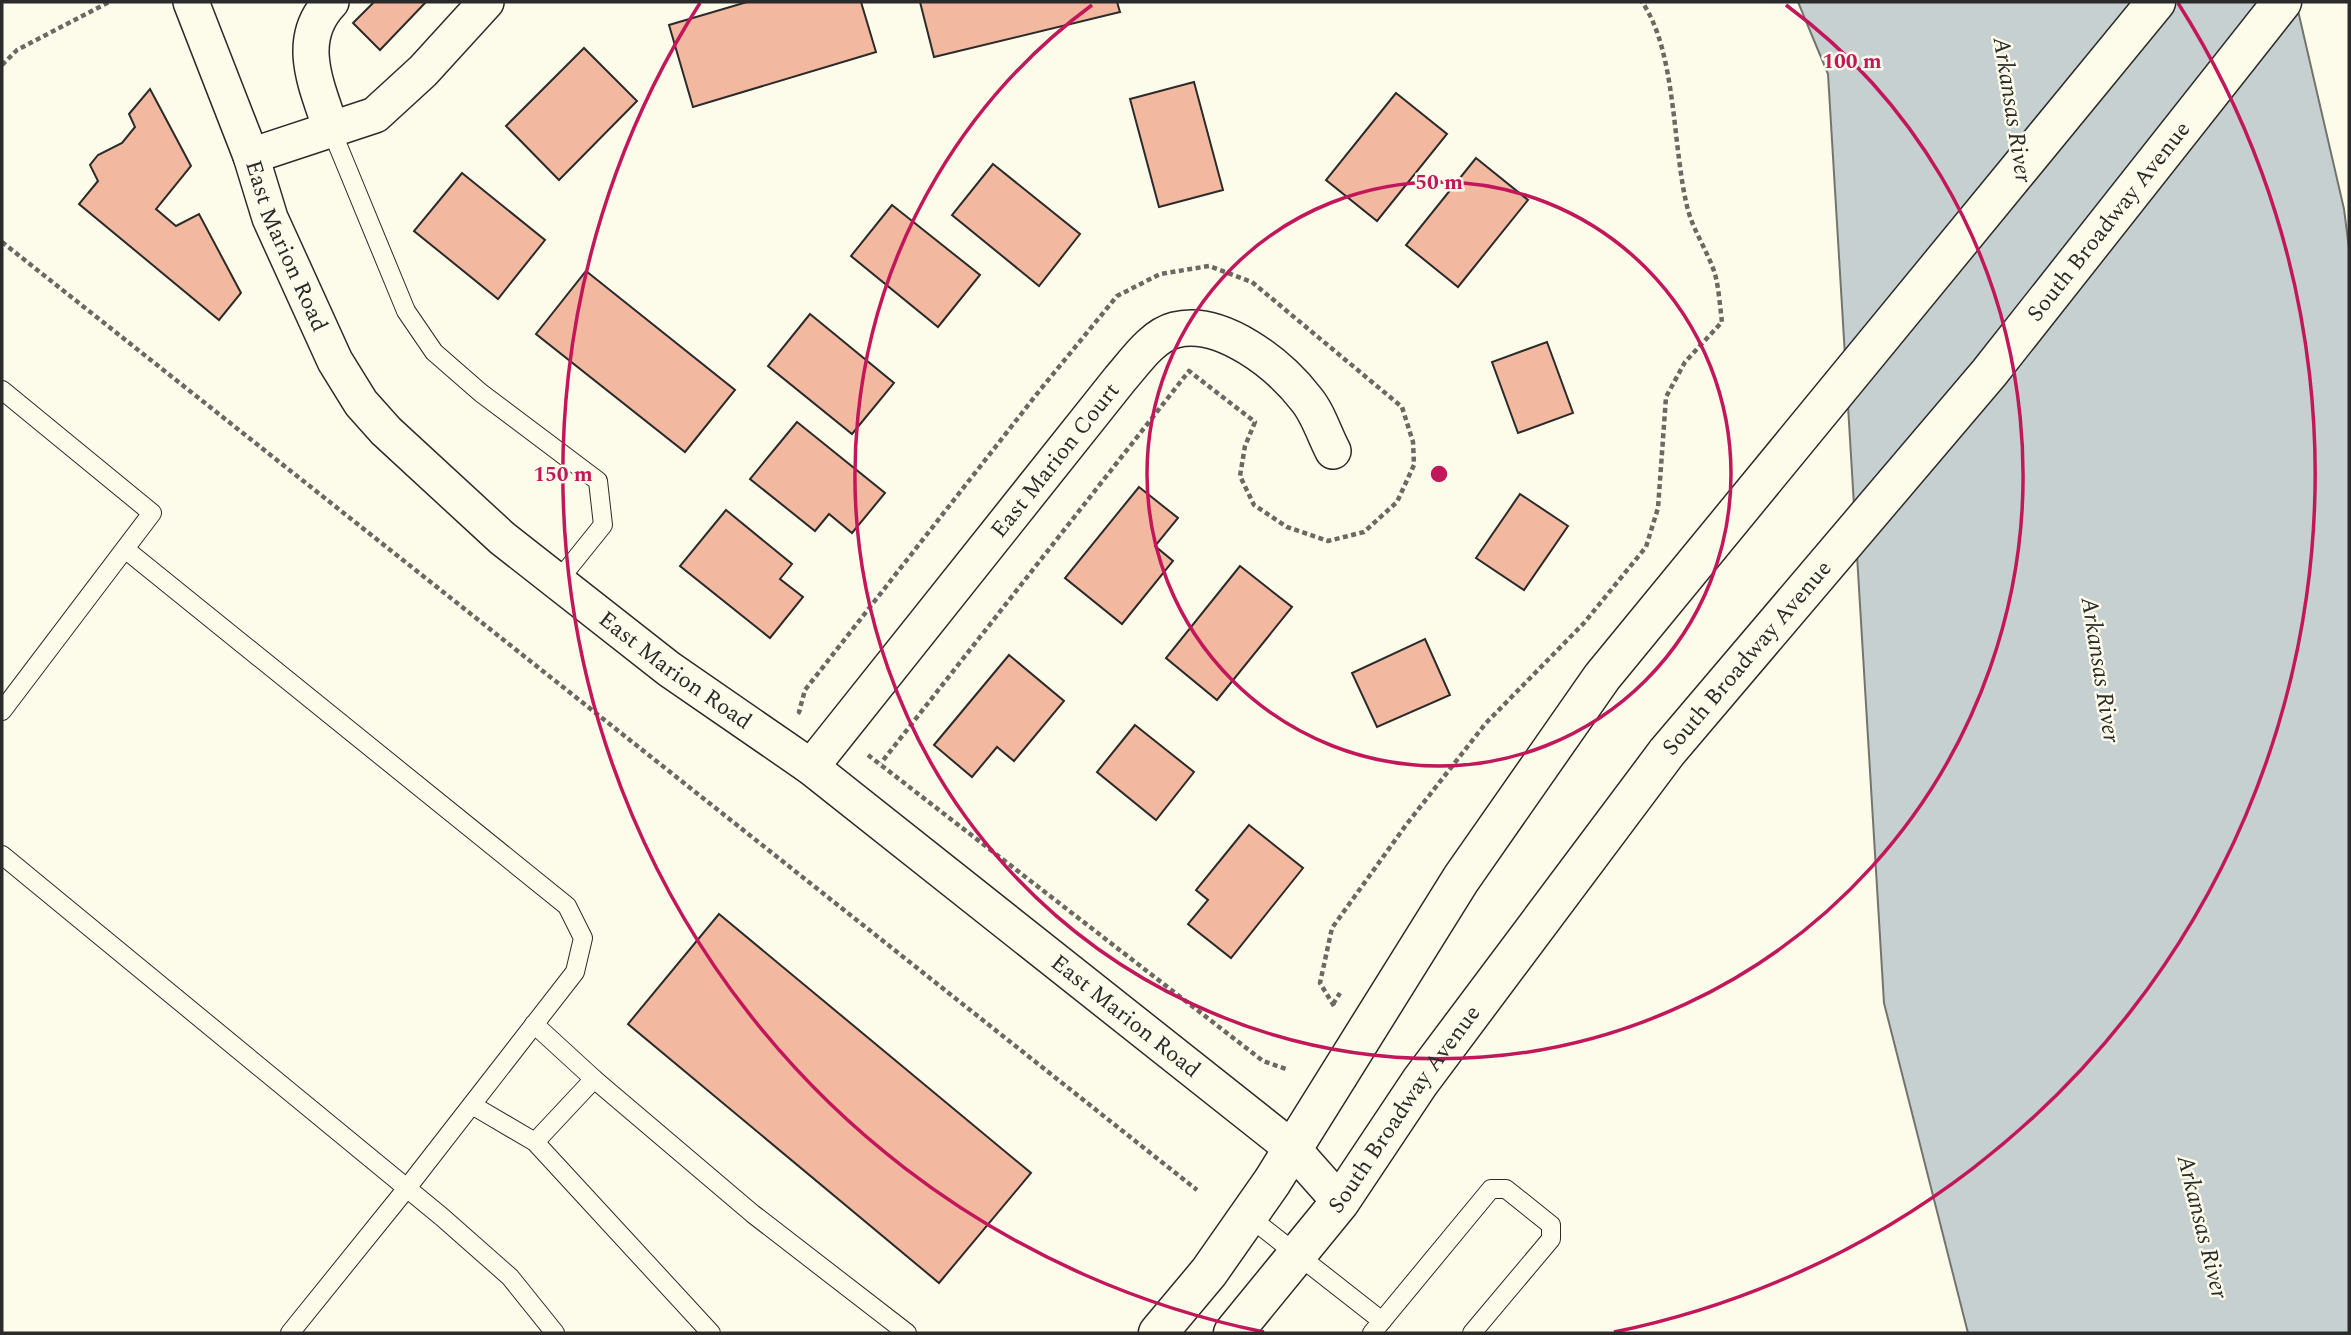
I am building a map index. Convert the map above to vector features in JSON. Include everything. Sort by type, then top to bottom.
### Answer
[{"type":"main road","points":[[1158,1333],[1209,1272],[1248,1216],[1293,1149],[1461,879],[1602,677],[2156,2]]},
{"type":"main road","name":"South Broadway Avenue","points":[[1233,1333],[1340,1202],[1420,1082],[1667,752],[1989,373],[2282,2]]},
{"type":"street","name":"East Marion Road","points":[[191,2],[251,156],[270,218],[335,361],[361,403],[386,431],[502,538],[669,669],[811,767],[1293,1149],[1340,1202]]},
{"type":"street","points":[[331,2],[324,9],[315,27],[310,47],[312,68],[331,129]]},
{"type":"street","points":[[251,156],[375,115],[423,71],[486,2]]},
{"type":"street","name":"East Marion Court","points":[[811,767],[1120,379],[1152,343],[1174,330],[1202,328],[1223,334],[1272,365],[1307,400],[1333,451]]},
{"type":"lane","points":[[331,129],[406,311],[434,352],[481,393],[598,481],[603,525],[558,581]]},
{"type":"lane","points":[[2,390],[152,513],[2,711]]},
{"type":"lane","points":[[125,549],[567,906],[583,937],[575,972],[407,1188],[289,1333]]},
{"type":"lane","points":[[2,855],[407,1188],[510,1277],[555,1333]]},
{"type":"lane","points":[[534,1024],[594,1079],[753,1214],[907,1333]]},
{"type":"lane","points":[[535,1142],[594,1079]]},
{"type":"lane","points":[[472,1105],[535,1142],[712,1333]]},
{"type":"lane","points":[[1248,1216],[1297,1255],[1377,1327],[1491,1189],[1506,1189],[1551,1225],[1551,1240],[1472,1333]]},
{"type":"path","points":[[2,65],[17,50],[109,2]]},
{"type":"path","points":[[1332,1004],[1320,983],[1332,928],[1406,825],[1486,723],[1584,622],[1646,547],[1658,508],[1666,397],[1685,362],[1722,322],[1715,276],[1689,212],[1657,29],[1642,2]]},
{"type":"path","points":[[2,242],[1197,1190]]},
{"type":"path","points":[[881,763],[1189,371],[1255,422],[1245,446],[1240,476],[1254,505],[1287,527],[1328,541],[1364,532],[1398,502],[1414,465],[1413,442],[1402,407],[1252,282],[1209,266],[1160,274],[1117,296],[805,690],[799,712],[881,763],[1263,1061],[1286,1069]]},
{"type":"water","name":"Arkansas River","points":[[1798,2],[2296,2],[2344,209],[2349,248],[2349,1333],[1968,1333],[1884,1003],[1828,74]]},
{"type":"building","points":[[374,2],[426,2],[380,50],[353,23]]},
{"type":"building","points":[[747,2],[861,2],[876,52],[693,107],[669,25]]},
{"type":"building","points":[[920,2],[1117,2],[1120,12],[934,57]]},
{"type":"building","points":[[584,48],[637,101],[559,180],[506,126]]},
{"type":"building","points":[[1194,82],[1223,190],[1159,207],[1130,99]]},
{"type":"building","points":[[150,89],[191,166],[156,209],[176,226],[199,214],[241,293],[219,320],[79,204],[98,181],[90,165],[98,155],[122,143],[135,127],[129,114]]},
{"type":"building","points":[[1396,93],[1447,134],[1377,221],[1326,180]]},
{"type":"building","points":[[1476,158],[1528,200],[1458,287],[1406,245]]},
{"type":"building","points":[[993,164],[1080,234],[1039,286],[952,215]]},
{"type":"building","points":[[462,173],[545,240],[498,299],[414,231]]},
{"type":"building","points":[[892,205],[980,275],[938,327],[851,256]]},
{"type":"building","points":[[586,271],[735,390],[685,452],[536,334]]},
{"type":"building","points":[[810,314],[894,383],[852,434],[768,366]]},
{"type":"building","points":[[1547,342],[1573,413],[1518,433],[1492,362]]},
{"type":"building","points":[[797,422],[885,493],[852,533],[829,514],[815,531],[750,479]]},
{"type":"building","points":[[1139,487],[1178,518],[1155,546],[1173,561],[1122,624],[1065,578]]},
{"type":"building","points":[[1520,494],[1568,526],[1524,590],[1476,558]]},
{"type":"building","points":[[726,510],[792,564],[780,579],[803,597],[770,638],[680,566]]},
{"type":"building","points":[[1240,566],[1292,607],[1217,700],[1166,658]]},
{"type":"building","points":[[1425,639],[1450,695],[1377,727],[1352,673]]},
{"type":"building","points":[[1009,655],[1064,701],[1014,761],[997,747],[972,777],[934,745]]},
{"type":"building","points":[[1135,725],[1194,772],[1156,820],[1097,772]]},
{"type":"building","points":[[1249,825],[1303,868],[1231,958],[1188,924],[1208,900],[1196,890]]},
{"type":"building","points":[[719,914],[1031,1173],[939,1283],[628,1024]]}]
